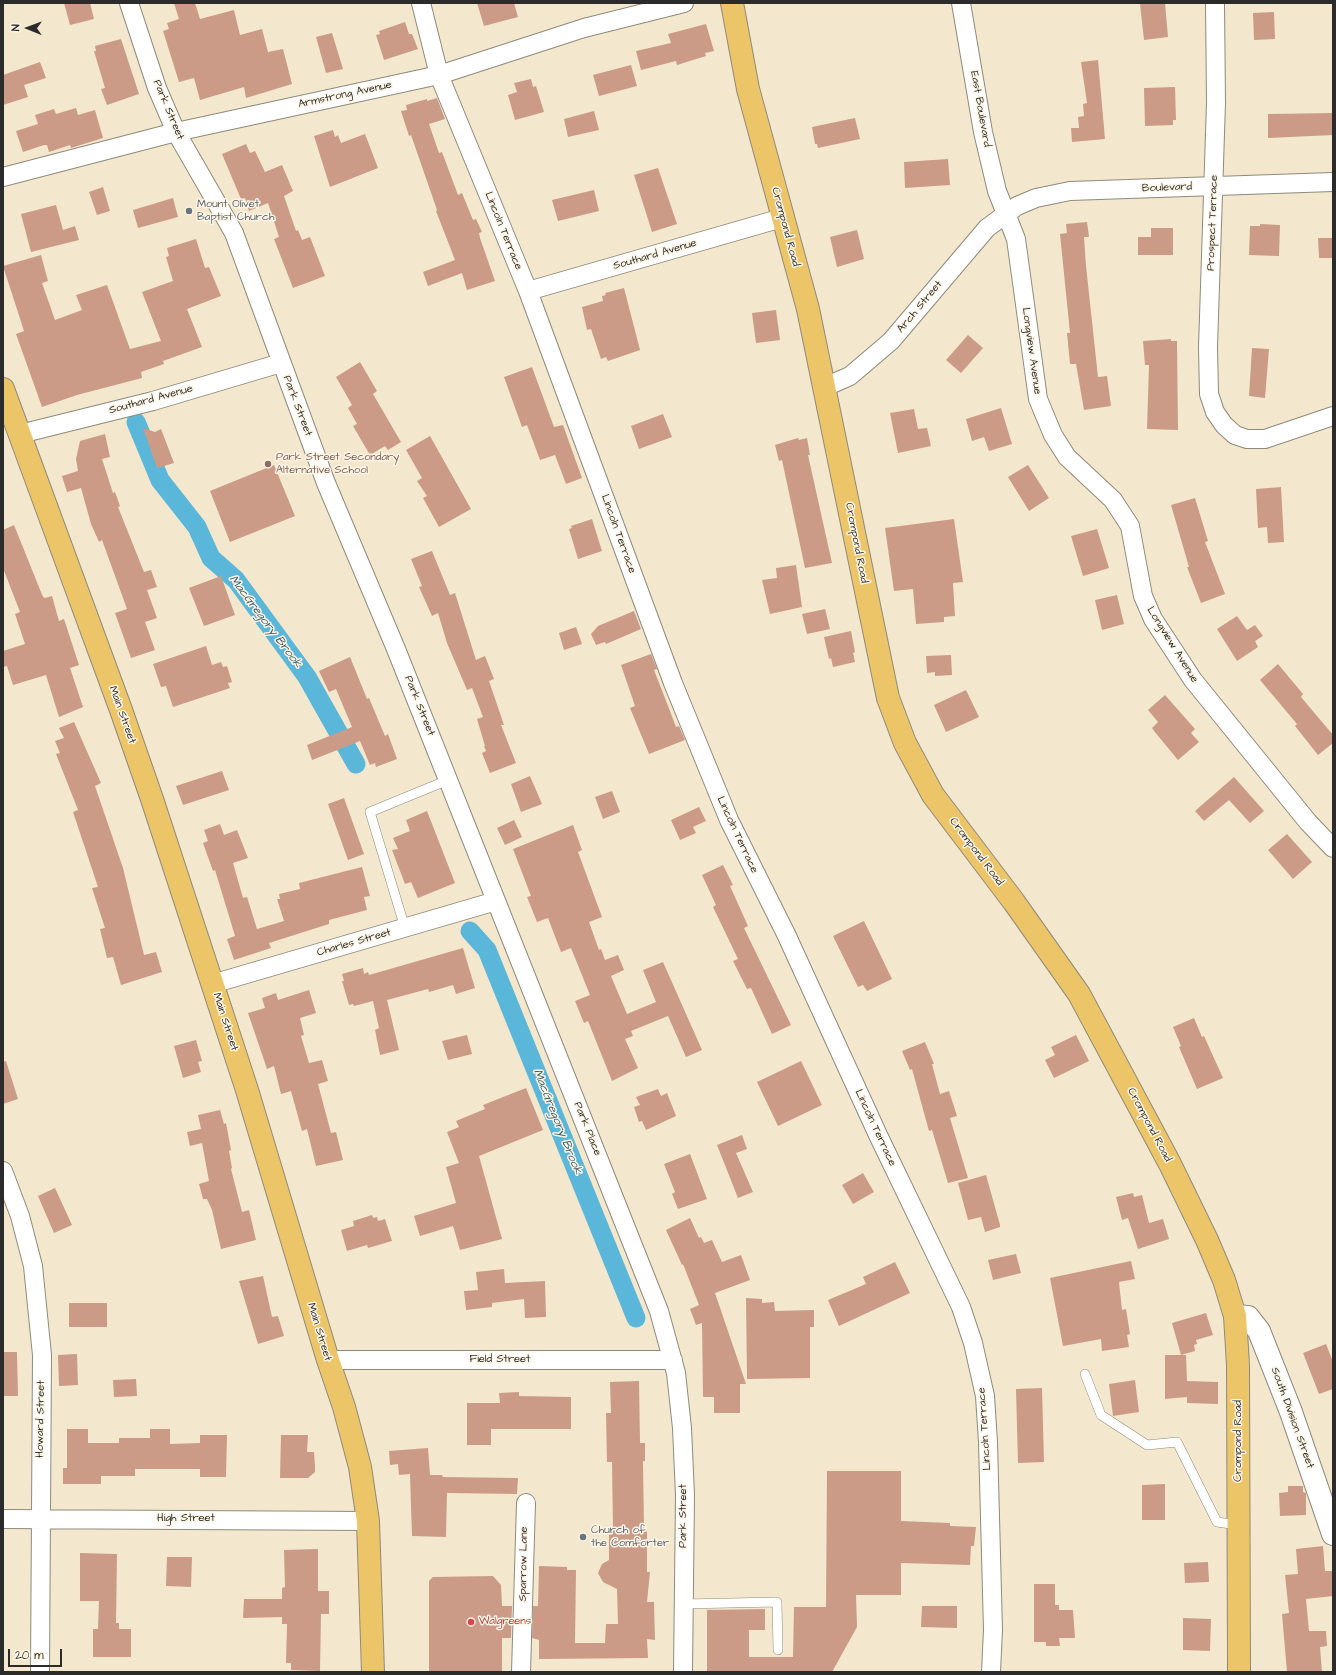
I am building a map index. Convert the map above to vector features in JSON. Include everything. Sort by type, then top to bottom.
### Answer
[{"type":"main road","name":"Crompond Road","points":[[732,3],[748,89],[808,309],[888,698],[905,743],[933,795],[1014,902],[1078,994],[1170,1164],[1207,1240],[1224,1280],[1235,1316],[1238,1365],[1240,1525],[1239,1672]]},
{"type":"main road","name":"Main Street","points":[[3,389],[121,710],[247,1090],[328,1360],[344,1407],[360,1467],[368,1520],[373,1672]]},
{"type":"street","name":"Park Street","points":[[130,3],[157,88],[176,132],[234,233],[326,483],[396,649],[496,901]]},
{"type":"street","name":"Lincoln Terrace","points":[[421,3],[439,75],[528,291],[673,684],[729,820],[786,934],[878,1135],[962,1307],[984,1396],[988,1442],[993,1630],[991,1672]]},
{"type":"street","name":"Armstrong Avenue","points":[[3,177],[176,132],[439,75],[584,28],[684,3]]},
{"type":"street","name":"East Boulevard","points":[[961,3],[996,191],[1006,214]]},
{"type":"street","name":"Prospect Terrace","points":[[1215,3],[1216,103],[1208,347],[1209,394],[1215,412],[1224,425],[1235,435],[1247,440],[1265,439],[1333,416]]},
{"type":"street","name":"Boulevard","points":[[1006,214],[1017,206],[1036,198],[1070,191],[1333,182]]},
{"type":"street","name":"Arch Street","points":[[825,387],[850,376],[891,342],[987,228],[1006,214]]},
{"type":"street","name":"Longview Avenue","points":[[1006,214],[1016,239],[1038,398],[1053,435],[1067,457],[1113,500],[1130,526],[1143,596],[1153,619],[1193,680],[1308,822],[1333,848]]},
{"type":"street","name":"Southard Avenue","points":[[528,291],[782,218]]},
{"type":"street","name":"Southard Avenue","points":[[20,434],[153,401],[281,363]]},
{"type":"street","name":"Charles Street","points":[[212,984],[496,901]]},
{"type":"street","name":"Park Place","points":[[496,901],[659,1311],[673,1360]]},
{"type":"street","name":"Howard Street","points":[[3,1171],[27,1239],[37,1291],[42,1355],[40,1672]]},
{"type":"street","name":"South Division Street","points":[[1235,1316],[1248,1317],[1259,1331],[1291,1412],[1333,1534]]},
{"type":"street","name":"Field Street","points":[[328,1360],[673,1360]]},
{"type":"street","name":"Park Street","points":[[673,1360],[676,1372],[682,1428],[685,1495],[683,1672]]},
{"type":"street","name":"Sparrow Lane","points":[[521,1672],[526,1503]]},
{"type":"street","name":"High Street","points":[[3,1519],[368,1520]]},
{"type":"lane","points":[[405,928],[370,812],[448,780]]},
{"type":"lane","points":[[1085,1374],[1100,1415],[1146,1444],[1177,1442],[1217,1522],[1240,1525]]},
{"type":"lane","points":[[684,1604],[777,1602],[778,1650]]},
{"type":"building","points":[[64,3],[90,3],[94,19],[70,25]]},
{"type":"building","points":[[174,3],[195,3],[200,19],[234,10],[240,35],[262,29],[268,52],[283,49],[292,84],[246,98],[244,87],[200,100],[194,78],[179,82],[163,31],[169,29],[167,23],[179,19]]},
{"type":"building","points":[[477,3],[514,3],[518,17],[484,26]]},
{"type":"building","points":[[1165,3],[1168,37],[1144,40],[1140,4]]},
{"type":"building","points":[[1274,12],[1275,39],[1254,40],[1253,13]]},
{"type":"building","points":[[405,22],[409,34],[412,34],[418,49],[384,60],[376,35],[380,34],[379,31]]},
{"type":"building","points":[[706,24],[714,51],[705,53],[706,56],[677,65],[676,61],[641,70],[636,51],[671,43],[668,34]]},
{"type":"building","points":[[332,33],[343,69],[326,73],[316,37]]},
{"type":"building","points":[[121,39],[139,94],[107,105],[101,89],[105,88],[94,51],[96,51],[95,46]]},
{"type":"building","points":[[1098,60],[1105,139],[1072,142],[1071,128],[1079,128],[1078,117],[1084,116],[1083,104],[1087,103],[1081,62]]},
{"type":"building","points":[[40,62],[46,78],[24,85],[28,97],[3,105],[3,75]]},
{"type":"building","points":[[631,65],[637,86],[599,96],[593,75]]},
{"type":"building","points":[[531,79],[533,87],[536,86],[544,112],[515,120],[508,95],[517,92],[514,83]]},
{"type":"building","points":[[1175,87],[1176,120],[1173,120],[1173,125],[1145,126],[1144,88]]},
{"type":"building","points":[[437,98],[445,119],[429,124],[439,153],[442,152],[458,195],[462,193],[473,220],[476,219],[482,232],[479,233],[480,238],[495,281],[467,290],[462,273],[428,286],[423,272],[455,260],[436,211],[437,210],[411,135],[409,136],[401,111],[407,110],[406,105],[427,99],[427,101]]},
{"type":"building","points":[[76,108],[78,115],[95,110],[103,138],[71,148],[70,145],[49,152],[47,145],[44,145],[23,152],[16,131],[38,124],[35,115],[54,109],[56,114]]},
{"type":"building","points":[[594,111],[599,130],[568,137],[564,119]]},
{"type":"building","points":[[1333,113],[1333,135],[1268,138],[1268,114]]},
{"type":"building","points":[[855,118],[860,139],[818,148],[817,144],[815,144],[812,127]]},
{"type":"building","points":[[333,130],[335,137],[338,135],[341,143],[365,134],[378,168],[330,187],[314,136]]},
{"type":"building","points":[[246,144],[250,153],[255,151],[265,172],[282,165],[293,191],[284,196],[296,231],[298,230],[302,240],[310,237],[325,276],[293,288],[274,239],[279,237],[268,203],[249,211],[245,198],[241,199],[222,154]]},
{"type":"building","points":[[948,159],[950,185],[905,188],[904,162]]},
{"type":"building","points":[[658,168],[677,224],[652,232],[634,175]]},
{"type":"building","points":[[103,187],[110,211],[97,215],[89,192]]},
{"type":"building","points":[[594,190],[599,211],[558,221],[552,200]]},
{"type":"building","points":[[173,198],[178,217],[138,228],[133,210]]},
{"type":"building","points":[[56,205],[63,230],[75,226],[79,240],[31,252],[21,214]]},
{"type":"building","points":[[1087,222],[1089,237],[1084,237],[1086,266],[1098,377],[1107,376],[1111,406],[1084,410],[1076,364],[1070,364],[1067,333],[1070,333],[1060,234],[1067,233],[1066,224]]},
{"type":"building","points":[[1260,224],[1280,225],[1279,256],[1249,255],[1250,226],[1260,226]]},
{"type":"building","points":[[1151,228],[1173,228],[1173,255],[1138,255],[1138,237],[1151,237]]},
{"type":"building","points":[[857,230],[864,259],[837,267],[830,237]]},
{"type":"building","points":[[1318,238],[1333,238],[1333,258],[1319,258]]},
{"type":"building","points":[[196,239],[205,268],[209,267],[221,296],[187,309],[202,347],[163,361],[164,364],[141,372],[142,378],[77,395],[42,407],[16,334],[24,331],[3,266],[41,255],[48,281],[42,283],[55,320],[82,310],[76,295],[107,285],[130,349],[161,341],[142,292],[173,281],[166,257],[169,256],[167,248]]},
{"type":"building","points":[[624,288],[640,350],[608,361],[606,357],[601,359],[591,329],[587,330],[582,307],[603,301],[602,296],[606,295],[605,293]]},
{"type":"building","points":[[776,310],[780,340],[756,343],[752,313]]},
{"type":"building","points":[[968,335],[983,348],[961,373],[946,360]]},
{"type":"building","points":[[1171,339],[1171,341],[1177,341],[1178,430],[1147,429],[1149,365],[1145,365],[1143,341]]},
{"type":"building","points":[[1252,348],[1269,349],[1265,398],[1249,396]]},
{"type":"building","points":[[360,362],[377,391],[373,394],[401,442],[388,450],[385,446],[370,455],[353,426],[357,424],[348,408],[352,405],[336,377]]},
{"type":"building","points":[[532,367],[554,427],[563,425],[582,478],[566,484],[555,455],[540,460],[527,425],[522,427],[504,377]]},
{"type":"building","points":[[1001,408],[1012,444],[989,451],[984,437],[972,441],[966,419]]},
{"type":"building","points":[[914,409],[918,429],[927,428],[931,446],[898,453],[890,413]]},
{"type":"building","points":[[663,414],[672,437],[639,449],[631,426]]},
{"type":"building","points":[[143,428],[155,432],[161,429],[174,463],[157,468]]},
{"type":"building","points":[[105,434],[110,457],[102,459],[113,493],[115,492],[120,506],[118,507],[144,572],[151,570],[157,587],[147,590],[157,618],[145,622],[155,650],[131,658],[115,613],[127,609],[102,540],[99,542],[91,524],[81,488],[67,492],[62,476],[78,471],[76,459],[80,441]]},
{"type":"building","points":[[430,436],[471,509],[439,527],[423,498],[427,496],[417,481],[422,478],[406,450]]},
{"type":"building","points":[[798,438],[799,440],[807,438],[810,455],[808,455],[832,563],[805,568],[782,460],[779,461],[775,445]]},
{"type":"building","points":[[274,465],[295,516],[230,542],[210,491]]},
{"type":"building","points":[[1028,465],[1049,498],[1029,511],[1008,477]]},
{"type":"building","points":[[1281,487],[1284,542],[1268,543],[1267,527],[1258,528],[1256,489]]},
{"type":"building","points":[[1195,498],[1208,541],[1205,542],[1225,594],[1201,603],[1187,567],[1189,567],[1171,505]]},
{"type":"building","points":[[592,519],[602,551],[578,559],[569,529],[572,528],[571,526]]},
{"type":"building","points":[[954,519],[963,582],[953,583],[955,616],[944,617],[944,622],[916,624],[913,589],[894,591],[885,528]]},
{"type":"building","points":[[14,525],[43,597],[45,598],[52,596],[59,621],[64,619],[79,665],[70,668],[83,707],[59,717],[46,675],[13,685],[7,666],[3,667],[3,651],[25,644],[15,614],[20,612],[3,568],[3,530]]},
{"type":"building","points":[[1097,529],[1109,568],[1083,576],[1071,536]]},
{"type":"building","points":[[432,551],[450,595],[455,593],[476,660],[485,656],[494,679],[489,681],[504,725],[501,725],[516,763],[490,773],[482,753],[486,751],[477,719],[483,717],[472,688],[467,690],[447,643],[438,613],[432,616],[419,587],[422,586],[411,559]]},
{"type":"building","points":[[796,565],[802,607],[770,614],[762,580],[777,578],[776,568]]},
{"type":"building","points":[[221,576],[235,615],[204,626],[189,588]]},
{"type":"building","points":[[1117,595],[1124,624],[1102,630],[1095,600]]},
{"type":"building","points":[[825,609],[830,629],[807,634],[802,614]]},
{"type":"building","points":[[634,611],[641,629],[606,644],[605,642],[596,645],[591,634],[598,626]]},
{"type":"building","points":[[1237,616],[1247,630],[1255,625],[1263,636],[1255,641],[1258,647],[1237,661],[1217,629]]},
{"type":"building","points":[[576,627],[582,644],[564,650],[559,633]]},
{"type":"building","points":[[851,631],[855,652],[853,653],[855,662],[833,667],[831,658],[829,659],[824,637]]},
{"type":"building","points":[[206,646],[212,665],[221,662],[223,667],[227,666],[232,682],[228,683],[230,688],[173,707],[166,686],[161,687],[153,664]]},
{"type":"building","points":[[651,654],[657,669],[654,670],[676,727],[679,726],[685,740],[649,754],[630,708],[635,706],[621,665]]},
{"type":"building","points":[[951,655],[952,675],[935,676],[935,672],[927,673],[926,656]]},
{"type":"building","points":[[350,657],[367,699],[369,698],[385,736],[388,734],[397,759],[376,767],[375,763],[370,765],[360,741],[312,760],[307,745],[352,727],[336,689],[329,692],[319,671]]},
{"type":"building","points":[[1278,664],[1303,694],[1301,697],[1333,735],[1333,743],[1318,755],[1295,726],[1297,724],[1260,680]]},
{"type":"building","points":[[966,690],[979,717],[946,732],[934,705]]},
{"type":"building","points":[[1165,695],[1195,729],[1191,733],[1199,742],[1178,760],[1152,728],[1158,722],[1148,710]]},
{"type":"building","points":[[74,722],[101,783],[95,786],[123,868],[144,955],[156,952],[162,972],[121,985],[113,957],[107,958],[100,929],[105,928],[92,888],[98,887],[73,812],[78,810],[56,754],[60,753],[55,741],[64,738],[59,728]]},
{"type":"building","points":[[222,771],[229,790],[183,805],[176,786]]},
{"type":"building","points":[[530,776],[542,804],[521,812],[511,784]]},
{"type":"building","points":[[1234,777],[1264,811],[1250,823],[1229,800],[1204,821],[1195,811]]},
{"type":"building","points":[[612,791],[620,812],[603,819],[595,797]]},
{"type":"building","points":[[344,798],[364,854],[348,860],[328,804]]},
{"type":"building","points":[[699,807],[706,821],[693,827],[696,833],[680,840],[671,820]]},
{"type":"building","points":[[427,811],[455,883],[418,898],[411,882],[405,884],[392,850],[398,849],[393,838],[410,831],[406,820]]},
{"type":"building","points":[[514,820],[522,837],[505,845],[497,828]]},
{"type":"building","points":[[220,824],[224,835],[237,830],[248,858],[233,863],[243,898],[247,897],[257,929],[284,921],[277,899],[280,899],[279,894],[300,889],[299,883],[362,867],[370,896],[364,897],[367,910],[329,920],[329,924],[269,943],[271,948],[234,960],[227,939],[235,936],[215,870],[213,871],[203,843],[208,841],[204,830]]},
{"type":"building","points":[[573,825],[582,850],[578,852],[602,917],[589,922],[599,950],[601,949],[605,960],[618,955],[624,970],[611,976],[627,1014],[656,1002],[643,970],[663,962],[702,1050],[686,1057],[668,1016],[631,1031],[633,1036],[625,1039],[638,1068],[612,1081],[588,1021],[584,1023],[575,1001],[590,995],[571,948],[561,952],[548,918],[537,922],[527,897],[531,896],[513,849]]},
{"type":"building","points":[[1287,834],[1312,862],[1293,879],[1268,850]]},
{"type":"building","points":[[723,865],[733,885],[730,886],[748,926],[744,928],[791,1025],[772,1034],[751,988],[747,989],[733,961],[738,959],[713,907],[716,905],[702,875]]},
{"type":"building","points":[[864,921],[892,979],[867,991],[863,985],[858,987],[833,936]]},
{"type":"building","points":[[463,948],[475,988],[456,994],[453,985],[429,992],[428,989],[387,1000],[399,1050],[380,1055],[375,1030],[379,1028],[373,1001],[354,1006],[353,1004],[349,1005],[342,981],[344,981],[342,974],[363,968],[364,974],[368,972],[369,975]]},
{"type":"building","points":[[309,990],[316,1013],[300,1018],[304,1035],[301,1036],[309,1063],[322,1060],[328,1081],[318,1084],[331,1133],[336,1132],[343,1160],[316,1166],[307,1129],[302,1131],[291,1091],[281,1094],[274,1066],[267,1069],[248,1013],[265,1008],[262,998],[276,993],[278,1000]]},
{"type":"building","points":[[1194,1018],[1223,1078],[1197,1089],[1179,1047],[1181,1046],[1173,1027]]},
{"type":"building","points":[[467,1035],[472,1054],[448,1060],[442,1041]]},
{"type":"building","points":[[1076,1035],[1089,1061],[1054,1078],[1045,1060],[1055,1055],[1051,1047]]},
{"type":"building","points":[[196,1040],[202,1061],[198,1062],[201,1072],[183,1078],[174,1046]]},
{"type":"building","points":[[925,1042],[934,1064],[932,1064],[940,1094],[949,1091],[957,1116],[950,1118],[968,1178],[948,1183],[932,1130],[929,1131],[912,1069],[910,1070],[902,1051]]},
{"type":"building","points":[[6,1061],[18,1099],[3,1104],[3,1062]]},
{"type":"building","points":[[801,1061],[822,1105],[778,1126],[757,1082]]},
{"type":"building","points":[[526,1088],[543,1130],[479,1156],[502,1239],[460,1250],[453,1226],[420,1236],[414,1216],[456,1203],[446,1167],[459,1163],[447,1132],[459,1127],[456,1121],[485,1109],[483,1105]]},
{"type":"building","points":[[658,1089],[661,1096],[667,1093],[676,1116],[646,1130],[642,1121],[639,1122],[634,1107],[640,1105],[636,1097]]},
{"type":"building","points":[[220,1110],[224,1124],[226,1123],[231,1150],[229,1151],[231,1169],[242,1212],[249,1210],[256,1240],[221,1249],[212,1210],[207,1199],[203,1199],[199,1184],[209,1181],[202,1143],[190,1146],[187,1132],[201,1129],[198,1115]]},
{"type":"building","points":[[742,1135],[747,1149],[736,1153],[753,1192],[738,1198],[717,1145]]},
{"type":"building","points":[[690,1154],[707,1199],[678,1209],[672,1194],[675,1192],[664,1164]]},
{"type":"building","points":[[863,1173],[874,1192],[853,1204],[842,1185]]},
{"type":"building","points":[[986,1175],[1000,1227],[985,1232],[981,1217],[968,1220],[958,1183]]},
{"type":"building","points":[[55,1188],[72,1225],[54,1233],[38,1196]]},
{"type":"building","points":[[1133,1193],[1134,1197],[1142,1195],[1149,1223],[1163,1219],[1169,1239],[1138,1249],[1128,1218],[1122,1220],[1116,1197]]},
{"type":"building","points":[[372,1215],[373,1218],[377,1217],[378,1221],[385,1219],[392,1241],[368,1248],[367,1245],[347,1251],[341,1230],[354,1226],[353,1221]]},
{"type":"building","points":[[690,1218],[699,1238],[701,1237],[704,1243],[712,1240],[722,1262],[741,1255],[750,1280],[715,1293],[746,1384],[740,1384],[740,1413],[714,1413],[714,1397],[703,1397],[702,1323],[696,1325],[690,1309],[699,1305],[683,1264],[682,1265],[666,1230]]},
{"type":"building","points":[[1016,1254],[1021,1273],[993,1280],[988,1260]]},
{"type":"building","points":[[1131,1261],[1135,1279],[1119,1282],[1122,1310],[1126,1309],[1130,1334],[1127,1335],[1129,1347],[1102,1351],[1101,1339],[1063,1346],[1050,1278]]},
{"type":"building","points":[[895,1262],[910,1293],[839,1326],[828,1300],[866,1284],[863,1277]]},
{"type":"building","points":[[504,1269],[505,1283],[545,1281],[546,1317],[525,1318],[524,1299],[492,1303],[492,1307],[466,1310],[464,1291],[478,1290],[476,1272]]},
{"type":"building","points":[[263,1276],[272,1317],[278,1316],[284,1336],[258,1344],[239,1281]]},
{"type":"building","points":[[746,1298],[762,1299],[762,1303],[774,1302],[775,1311],[814,1310],[814,1327],[810,1327],[810,1378],[747,1379]]},
{"type":"building","points":[[69,1303],[107,1303],[107,1327],[69,1327]]},
{"type":"building","points":[[1206,1313],[1213,1335],[1196,1340],[1197,1344],[1194,1345],[1195,1351],[1181,1355],[1172,1323]]},
{"type":"building","points":[[1326,1344],[1333,1362],[1333,1389],[1319,1394],[1303,1353]]},
{"type":"building","points":[[3,1352],[17,1352],[18,1396],[3,1396]]},
{"type":"building","points":[[77,1354],[78,1385],[59,1386],[58,1355]]},
{"type":"building","points":[[1165,1355],[1186,1355],[1187,1381],[1218,1382],[1218,1404],[1187,1403],[1187,1397],[1165,1399]]},
{"type":"building","points":[[136,1379],[137,1396],[114,1397],[113,1380]]},
{"type":"building","points":[[1135,1380],[1139,1412],[1113,1416],[1109,1384]]},
{"type":"building","points":[[639,1381],[640,1443],[645,1443],[645,1461],[643,1461],[644,1531],[647,1531],[647,1572],[650,1572],[647,1602],[654,1602],[655,1640],[647,1639],[648,1658],[539,1659],[539,1640],[532,1638],[533,1606],[538,1606],[539,1566],[567,1567],[567,1570],[576,1570],[575,1643],[605,1643],[606,1624],[618,1624],[617,1589],[603,1582],[598,1573],[602,1564],[609,1560],[609,1529],[613,1529],[612,1462],[607,1462],[606,1413],[611,1413],[610,1382]]},
{"type":"building","points":[[1042,1388],[1044,1462],[1018,1463],[1016,1389]]},
{"type":"building","points":[[519,1392],[519,1396],[571,1397],[571,1429],[491,1429],[491,1445],[467,1445],[467,1403],[500,1403],[499,1393]]},
{"type":"building","points":[[67,1429],[88,1429],[88,1443],[119,1443],[119,1438],[150,1438],[150,1429],[170,1429],[170,1444],[200,1443],[200,1435],[227,1435],[226,1477],[200,1477],[200,1469],[135,1469],[135,1476],[101,1476],[101,1484],[63,1484],[63,1468],[67,1468]]},
{"type":"building","points":[[281,1435],[308,1435],[307,1452],[314,1452],[315,1472],[308,1478],[280,1478]]},
{"type":"building","points":[[428,1448],[430,1475],[442,1475],[443,1477],[518,1478],[517,1494],[447,1493],[446,1537],[412,1536],[410,1474],[399,1475],[398,1464],[390,1465],[389,1451]]},
{"type":"building","points":[[827,1471],[901,1471],[901,1521],[950,1523],[950,1526],[976,1527],[974,1546],[971,1546],[970,1565],[901,1563],[901,1595],[856,1595],[857,1627],[832,1672],[707,1672],[707,1610],[765,1609],[765,1630],[749,1630],[749,1657],[793,1657],[794,1607],[826,1607]]},
{"type":"building","points":[[1165,1484],[1165,1520],[1142,1520],[1142,1485]]},
{"type":"building","points":[[1288,1486],[1303,1486],[1303,1492],[1306,1493],[1306,1515],[1280,1516],[1279,1493],[1288,1492]]},
{"type":"building","points":[[1323,1546],[1325,1571],[1333,1571],[1333,1596],[1306,1599],[1309,1631],[1326,1631],[1327,1646],[1320,1647],[1322,1672],[1287,1672],[1282,1614],[1289,1613],[1285,1575],[1298,1574],[1296,1549]]},
{"type":"building","points":[[318,1549],[318,1591],[329,1591],[329,1614],[321,1614],[320,1671],[291,1670],[291,1663],[286,1663],[287,1624],[282,1624],[282,1617],[243,1618],[244,1599],[282,1599],[282,1588],[285,1587],[284,1550]]},
{"type":"building","points":[[80,1553],[117,1554],[116,1623],[119,1623],[119,1629],[131,1629],[131,1657],[93,1657],[93,1629],[98,1629],[99,1601],[80,1601]]},
{"type":"building","points":[[167,1557],[192,1557],[191,1587],[166,1586]]},
{"type":"building","points":[[1208,1562],[1209,1582],[1185,1583],[1184,1563]]},
{"type":"building","name":"Walgreens","points":[[493,1576],[501,1585],[502,1606],[512,1606],[511,1638],[502,1638],[502,1672],[429,1672],[429,1581],[433,1577]]},
{"type":"building","points":[[1034,1584],[1055,1584],[1055,1605],[1059,1605],[1059,1610],[1073,1610],[1075,1638],[1059,1638],[1060,1646],[1046,1646],[1046,1642],[1034,1642]]},
{"type":"building","points":[[922,1606],[957,1606],[957,1628],[921,1627]]},
{"type":"building","points":[[1183,1618],[1211,1619],[1210,1651],[1183,1650]]},
{"type":"waterway","name":"MacGregory Brook","points":[[136,422],[160,480],[197,527],[211,558],[236,580],[307,677],[356,764]]},
{"type":"waterway","name":"MacGregory Brook","points":[[470,931],[487,950],[636,1318]]},
{"type":"place","name":"Mount Olivet Baptist Church","points":[[189,211]]},
{"type":"place","name":"Park Street Secondary Alternative School","points":[[268,464]]},
{"type":"place","name":"Church of the Comforter","points":[[583,1537]]},
{"type":"place","name":"Walgreens","points":[[471,1622]]}]
